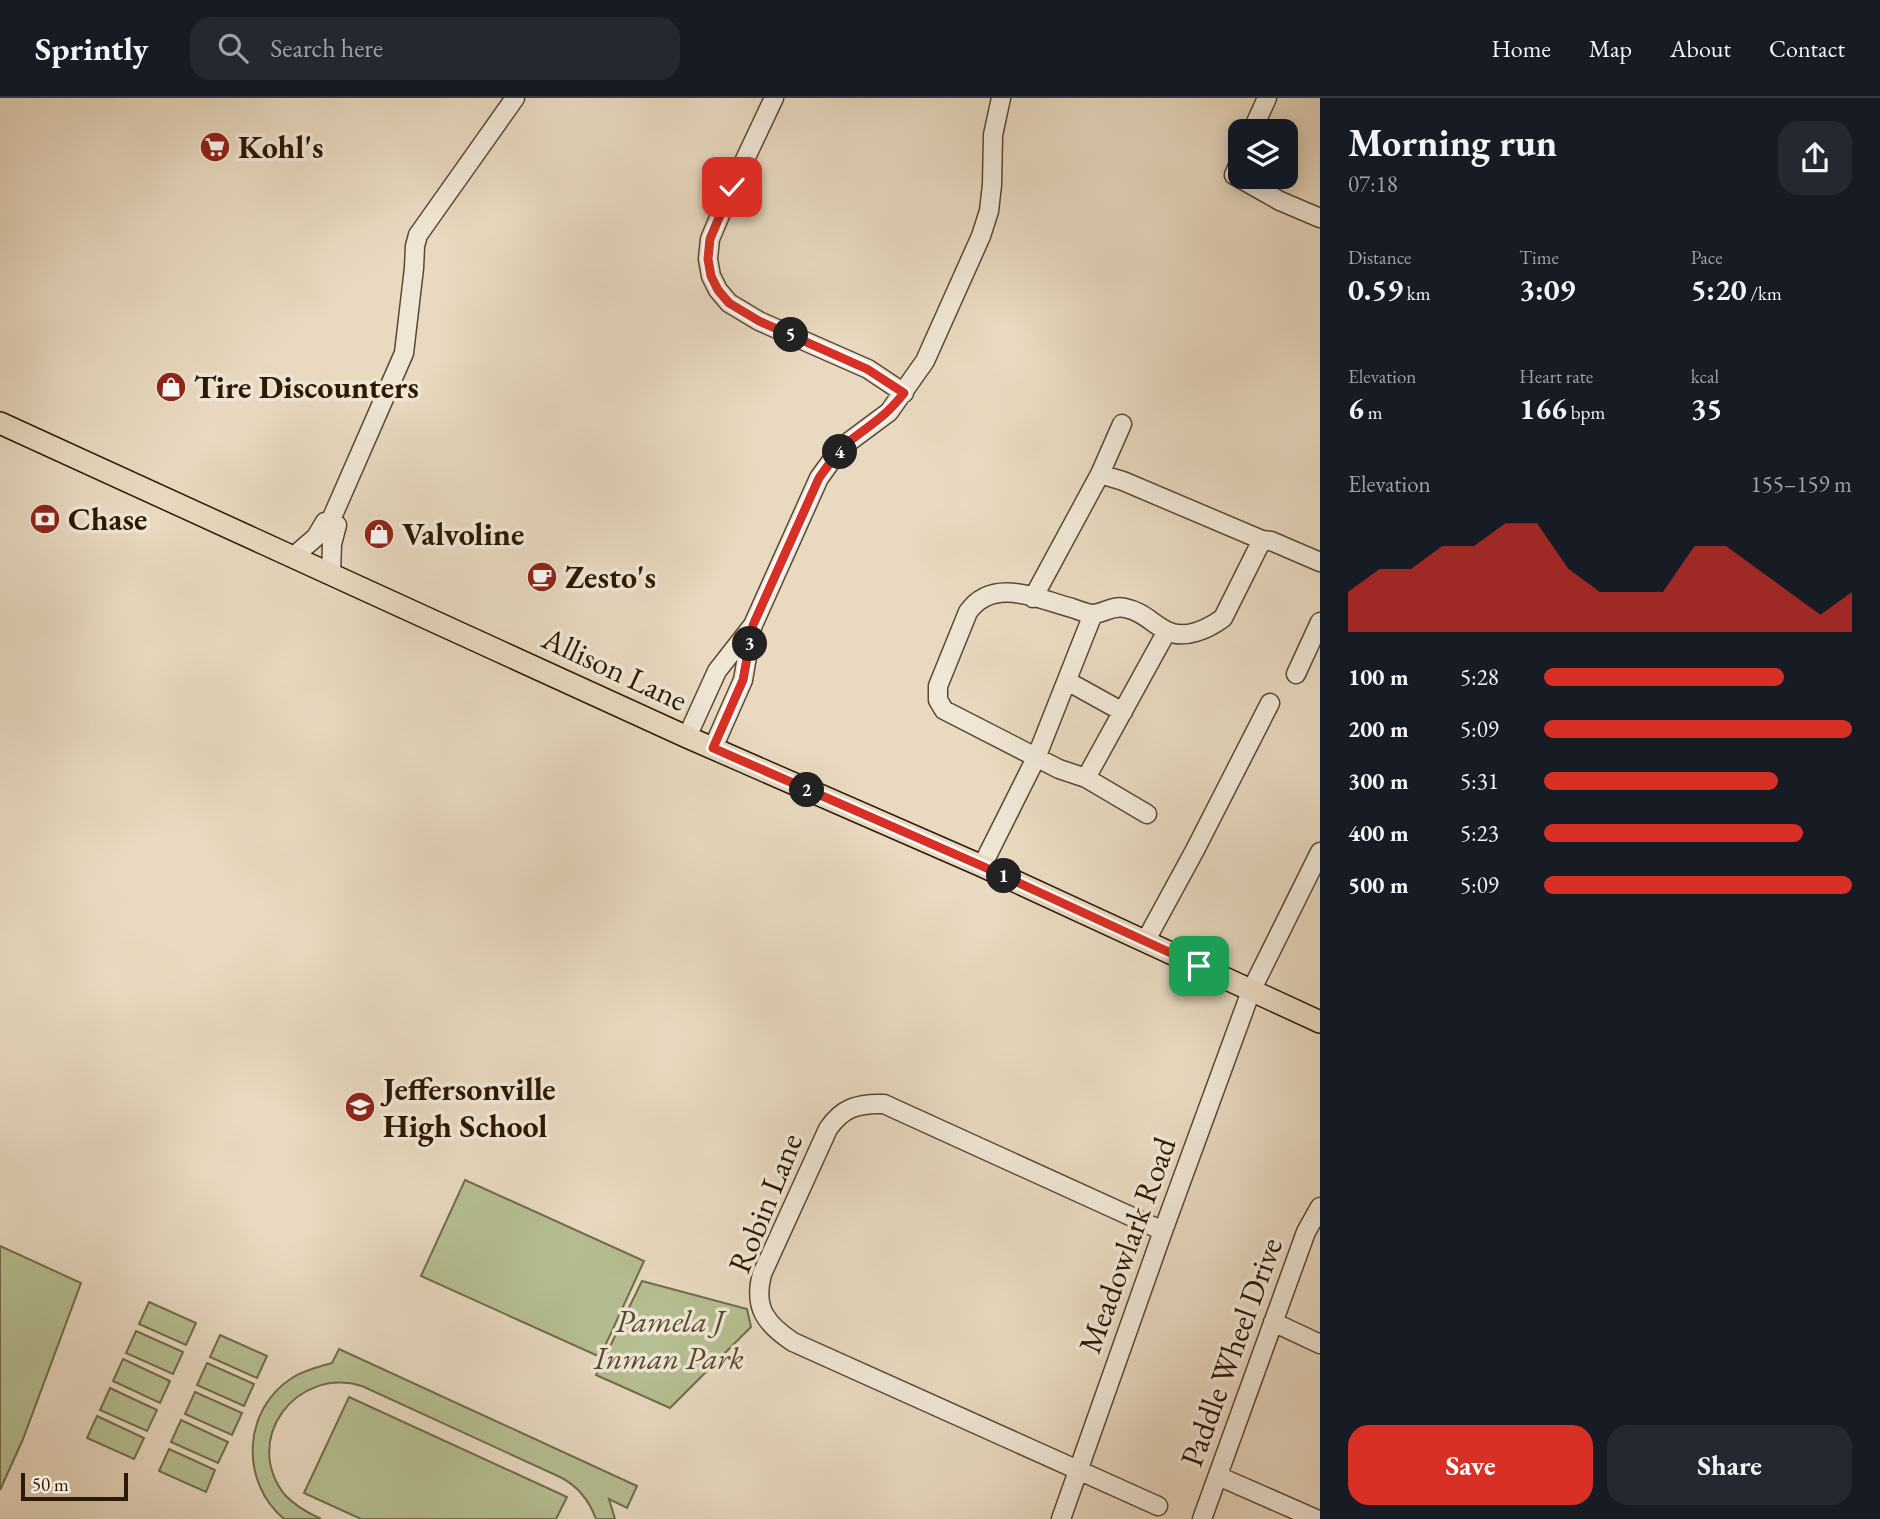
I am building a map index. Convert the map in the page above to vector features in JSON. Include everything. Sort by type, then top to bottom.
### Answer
[{"type":"main road","name":"Allison Lane","points":[[0,423],[687,737],[1146,940],[1251,992],[1320,1022]]},
{"type":"street","points":[[330,522],[404,353],[418,235],[515,98]]},
{"type":"street","points":[[774,98],[710,239],[708,259],[711,276],[729,303],[759,321],[867,369],[904,393]]},
{"type":"street","points":[[687,737],[717,671],[753,625],[819,478],[841,450],[889,412],[925,361],[981,236],[989,211],[993,135],[1002,98]]},
{"type":"street","points":[[1257,119],[1266,98]]},
{"type":"street","points":[[1259,189],[1320,218]]},
{"type":"street","points":[[1033,598],[1100,474],[1122,424]]},
{"type":"street","points":[[1100,474],[1124,481],[1320,562]]},
{"type":"street","points":[[293,557],[316,537],[324,522],[337,525],[332,544],[331,574]]},
{"type":"street","points":[[1147,814],[1086,778],[1036,758],[944,710],[938,700],[938,686],[968,612],[975,602],[990,593],[1007,591],[1093,614],[1114,607],[1124,607],[1144,614],[1167,631],[1181,634],[1203,630],[1223,618],[1262,540]]},
{"type":"street","points":[[982,866],[1036,758],[1093,614]]},
{"type":"street","points":[[1296,674],[1320,622]]},
{"type":"street","points":[[713,748],[743,680],[753,625]]},
{"type":"street","points":[[1086,778],[1167,631]]},
{"type":"street","points":[[1066,681],[1122,712]]},
{"type":"street","points":[[1146,940],[1270,703]]},
{"type":"street","name":"Meadowlark Road","points":[[1061,1519],[1251,992],[1320,852]]},
{"type":"street","name":"Robin Lane","points":[[1158,1506],[793,1342],[767,1321],[758,1296],[762,1274],[828,1129],[844,1111],[867,1103],[884,1104],[1163,1231]]},
{"type":"street","name":"Paddle Wheel Drive","points":[[1202,1519],[1306,1233],[1320,1207]]},
{"type":"street","points":[[1273,1322],[1320,1344]]},
{"type":"street","points":[[1218,1476],[1316,1519]]},
{"type":"green space","points":[[465,1180],[644,1261],[600,1357],[421,1276]]},
{"type":"green space","points":[[0,1246],[81,1283],[23,1439],[0,1490]]},
{"type":"green space","name":"Pamela J Inman Park","points":[[642,1281],[747,1309],[751,1327],[670,1408],[596,1375]]},
{"type":"green space","points":[[149,1302],[196,1323],[186,1345],[139,1324]]},
{"type":"green space","points":[[136,1331],[183,1352],[173,1374],[126,1353]]},
{"type":"green space","points":[[220,1335],[267,1356],[257,1378],[210,1357]]},
{"type":"green space","points":[[339,1349],[637,1486],[627,1508],[609,1499],[615,1519],[596,1519],[582,1494],[560,1477],[362,1386],[338,1383],[316,1387],[297,1397],[282,1412],[273,1431],[269,1452],[273,1474],[289,1499],[321,1519],[284,1519],[270,1504],[254,1467],[256,1427],[263,1408],[275,1392],[297,1375],[332,1363]]},
{"type":"green space","points":[[123,1359],[170,1381],[160,1403],[113,1381]]},
{"type":"green space","points":[[207,1363],[254,1384],[244,1406],[197,1385]]},
{"type":"green space","points":[[110,1388],[157,1410],[147,1431],[100,1410]]},
{"type":"green space","points":[[195,1392],[242,1413],[232,1435],[185,1414]]},
{"type":"green space","points":[[349,1397],[567,1497],[556,1519],[361,1519],[304,1493]]},
{"type":"green space","points":[[97,1416],[144,1438],[134,1459],[87,1438]]},
{"type":"green space","points":[[181,1420],[228,1442],[218,1463],[171,1442]]},
{"type":"green space","points":[[169,1449],[215,1470],[206,1492],[159,1471]]},
{"type":"place","name":"Kohl's","points":[[215,147]]},
{"type":"place","name":"Tire Discounters","points":[[171,387]]},
{"type":"place","name":"Chase","points":[[45,519]]},
{"type":"place","name":"Valvoline","points":[[379,534]]},
{"type":"place","name":"Zesto's","points":[[542,577]]},
{"type":"place","name":"Jeffersonville High School","points":[[360,1107]]},
{"type":"route","points":[[732,187],[710,239],[708,259],[711,276],[718,290],[729,303],[759,321],[867,369],[904,393],[875,425],[850,441],[819,478],[753,625],[743,680],[713,748],[982,866],[1199,966]]}]
